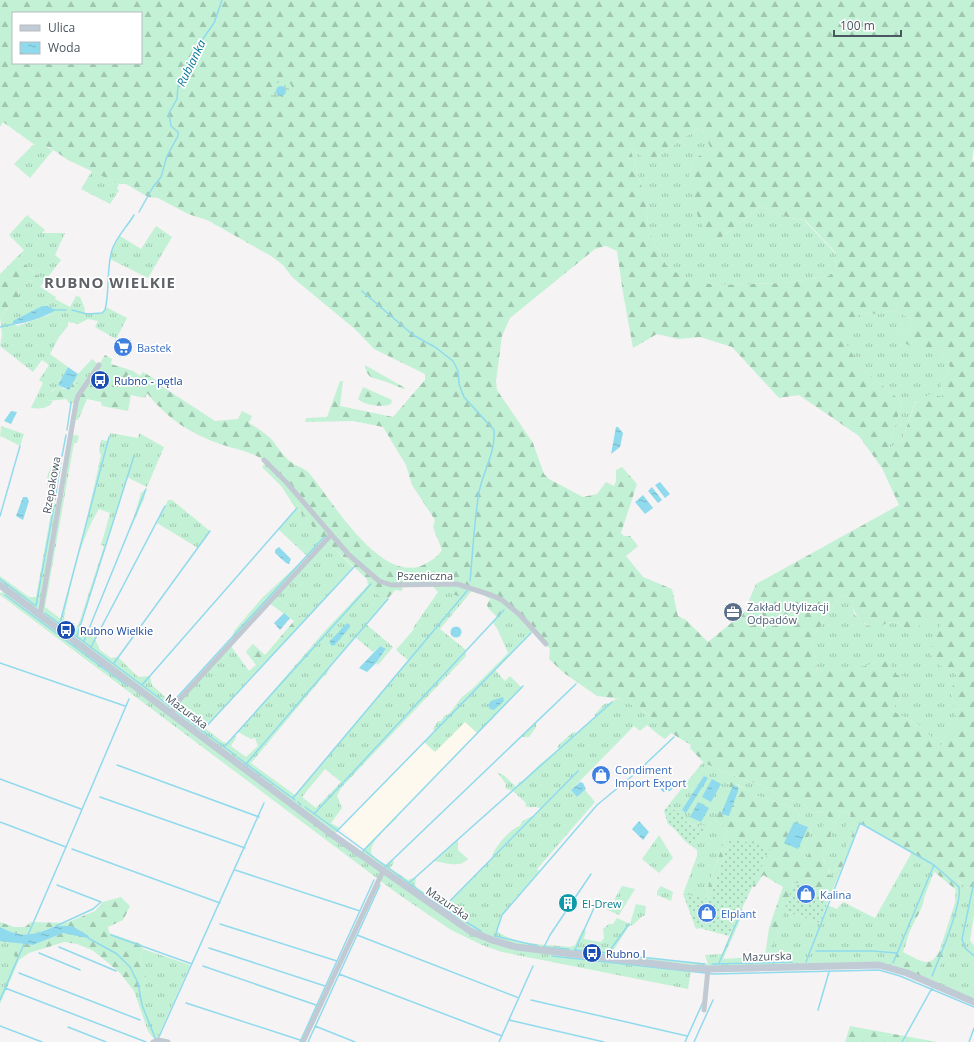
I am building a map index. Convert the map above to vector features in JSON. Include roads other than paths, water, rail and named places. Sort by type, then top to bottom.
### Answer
[{"type":"main road","name":"Mazurska","points":[[0,585],[383,871],[462,926],[500,943],[547,952],[708,969],[879,965],[907,973],[974,1002]]},
{"type":"street","name":"Rzepakowa","points":[[40,615],[76,403],[78,396],[99,364]]},
{"type":"street","name":"Pszeniczna","points":[[264,460],[291,488],[330,536],[357,563],[384,583],[433,586],[457,584],[502,600],[520,615],[546,644]]},
{"type":"street","points":[[171,713],[180,699],[330,536]]},
{"type":"street","points":[[303,1042],[383,871]]},
{"type":"street","points":[[704,1010],[708,969]]},
{"type":"street","points":[[153,1042],[158,1040],[168,1042]]},
{"type":"water","points":[[281,86],[286,91],[281,96],[276,91]]},
{"type":"water","points":[[42,306],[48,306],[55,310],[34,320],[13,324],[13,321]]},
{"type":"water","points":[[68,367],[78,374],[69,390],[58,385]]},
{"type":"water","points":[[11,411],[17,412],[11,424],[4,421]]},
{"type":"water","points":[[616,427],[618,427],[623,433],[620,447],[611,454]]},
{"type":"water","points":[[660,482],[670,494],[665,498],[655,485]]},
{"type":"water","points":[[652,487],[662,500],[658,503],[648,491]]},
{"type":"water","points":[[643,495],[653,508],[645,514],[635,502]]},
{"type":"water","points":[[23,497],[27,497],[29,501],[23,520],[16,516]]},
{"type":"water","points":[[279,547],[291,559],[289,564],[275,553],[275,550]]},
{"type":"water","points":[[284,613],[290,618],[280,630],[274,623]]},
{"type":"water","points":[[347,623],[350,627],[335,645],[332,646],[329,642]]},
{"type":"water","points":[[454,627],[458,627],[460,628],[460,636],[454,637],[451,634],[451,630]]},
{"type":"water","points":[[380,646],[386,649],[376,663],[367,672],[359,668]]},
{"type":"water","points":[[503,697],[504,701],[494,710],[490,709],[488,705],[491,701]]},
{"type":"water","points":[[704,776],[708,778],[686,813],[682,810]]},
{"type":"water","points":[[712,779],[721,784],[711,802],[702,797]]},
{"type":"water","points":[[661,780],[670,783],[673,788],[670,791],[663,792],[658,786]]},
{"type":"water","points":[[580,782],[583,783],[586,789],[577,797],[571,790]]},
{"type":"water","points":[[733,785],[738,787],[738,791],[729,816],[721,814]]},
{"type":"water","points":[[698,802],[709,808],[701,822],[690,817]]},
{"type":"water","points":[[639,821],[649,832],[643,840],[632,829]]},
{"type":"water","points":[[794,822],[808,827],[798,849],[784,843]]},
{"type":"water","points":[[56,926],[72,926],[89,936],[88,938],[63,933],[33,945],[0,941],[0,927],[15,933],[28,934],[41,932]]},
{"type":"waterway","name":"Rubianka","points":[[139,212],[153,187],[161,177],[167,156],[178,136],[178,132],[171,126],[169,113],[177,99],[178,86],[187,73],[202,40],[214,23],[222,0]]},
{"type":"waterway","name":"Rubianka","points":[[72,310],[87,314],[102,313],[105,310],[109,265],[112,250],[119,236],[134,215]]},
{"type":"waterway","points":[[362,291],[413,335],[435,347],[453,361],[458,371],[459,384],[464,397],[494,430],[493,446],[479,492],[470,581]]},
{"type":"waterway","name":"Rubianka","points":[[54,310],[66,310]]},
{"type":"waterway","name":"Rubianka","points":[[0,327],[14,324]]},
{"type":"waterway","points":[[67,430],[71,403]]},
{"type":"waterway","points":[[62,456],[66,435]]},
{"type":"waterway","points":[[60,623],[109,437]]},
{"type":"waterway","points":[[0,516],[20,446]]},
{"type":"waterway","points":[[77,636],[134,456]]},
{"type":"waterway","points":[[55,500],[61,461]]},
{"type":"waterway","points":[[84,641],[146,489]]},
{"type":"waterway","points":[[0,579],[36,606],[54,506]]},
{"type":"waterway","points":[[91,647],[165,506]]},
{"type":"waterway","points":[[142,685],[297,508]]},
{"type":"waterway","points":[[114,663],[210,531]]},
{"type":"waterway","points":[[169,706],[324,537]]},
{"type":"waterway","points":[[202,731],[354,567]]},
{"type":"waterway","points":[[224,747],[371,584]]},
{"type":"waterway","points":[[293,798],[467,591]]},
{"type":"waterway","points":[[5,595],[126,685]]},
{"type":"waterway","points":[[246,764],[388,599]]},
{"type":"waterway","points":[[314,814],[504,610]]},
{"type":"waterway","points":[[45,613],[170,706]]},
{"type":"waterway","points":[[337,831],[531,633]]},
{"type":"waterway","points":[[0,663],[125,706]]},
{"type":"waterway","points":[[385,867],[576,684]]},
{"type":"waterway","points":[[363,851],[523,686]]},
{"type":"waterway","points":[[0,822],[66,847],[129,699]]},
{"type":"waterway","points":[[409,883],[612,702]]},
{"type":"waterway","points":[[176,711],[235,755]]},
{"type":"waterway","points":[[538,946],[495,936],[502,915],[597,805],[637,772],[674,737]]},
{"type":"waterway","points":[[237,757],[295,800]]},
{"type":"waterway","points":[[117,765],[259,817]]},
{"type":"waterway","points":[[443,908],[578,771]]},
{"type":"waterway","points":[[0,779],[81,809]]},
{"type":"waterway","points":[[100,797],[245,848]]},
{"type":"waterway","points":[[298,802],[301,805]]},
{"type":"waterway","points":[[158,1039],[264,803]]},
{"type":"waterway","points":[[305,807],[443,908],[481,931]]},
{"type":"waterway","points":[[806,962],[860,823],[934,865],[959,887],[959,895],[954,918],[932,976]]},
{"type":"waterway","points":[[28,935],[66,847]]},
{"type":"waterway","points":[[72,849],[220,903]]},
{"type":"waterway","points":[[893,963],[934,865]]},
{"type":"waterway","points":[[235,870],[360,911]]},
{"type":"waterway","points":[[544,947],[550,935],[591,874]]},
{"type":"waterway","points":[[300,1042],[374,880]]},
{"type":"waterway","points":[[974,882],[962,939],[965,948],[974,956]]},
{"type":"waterway","points":[[56,926],[93,909],[101,902],[57,885]]},
{"type":"waterway","points":[[308,1042],[380,885]]},
{"type":"waterway","points":[[575,950],[594,908]]},
{"type":"waterway","points":[[719,963],[742,910]]},
{"type":"waterway","points":[[220,924],[337,961]]},
{"type":"waterway","points":[[574,950],[608,953],[629,924]]},
{"type":"waterway","points":[[111,935],[192,964]]},
{"type":"waterway","points":[[357,935],[519,998]]},
{"type":"waterway","points":[[88,938],[117,954],[130,967],[138,983],[142,1005],[156,1040]]},
{"type":"waterway","points":[[0,1000],[24,944]]},
{"type":"waterway","points":[[59,947],[116,971]]},
{"type":"waterway","points":[[543,947],[569,949]]},
{"type":"waterway","points":[[209,948],[325,986]]},
{"type":"waterway","points":[[816,951],[873,951],[896,953]]},
{"type":"waterway","points":[[39,953],[80,970]]},
{"type":"waterway","points":[[612,954],[705,964]]},
{"type":"waterway","points":[[552,956],[714,974],[879,970],[900,976],[974,1007]]},
{"type":"waterway","points":[[712,964],[792,962]]},
{"type":"waterway","points":[[203,966],[316,1005]]},
{"type":"waterway","points":[[499,1042],[533,966]]},
{"type":"waterway","points":[[818,1010],[829,972]]},
{"type":"waterway","points":[[19,973],[140,1020]]},
{"type":"waterway","points":[[339,974],[502,1036]]},
{"type":"waterway","points":[[5,988],[146,1042]]},
{"type":"waterway","points":[[902,1042],[932,988]]},
{"type":"waterway","points":[[531,1000],[687,1036]]},
{"type":"waterway","points":[[694,1042],[713,1000]]},
{"type":"waterway","points":[[685,1042],[703,1002]]},
{"type":"waterway","points":[[186,1003],[300,1040]]},
{"type":"waterway","points":[[509,1020],[604,1042]]},
{"type":"waterway","points":[[0,1026],[42,1042]]},
{"type":"waterway","points":[[315,1026],[355,1042]]},
{"type":"waterway","points":[[68,1027],[106,1042]]},
{"type":"waterway","points":[[969,1042],[974,1028]]},
{"type":"place","name":"Bastek","points":[[123,347]]},
{"type":"place","name":"Rubno - pętla","points":[[100,380]]},
{"type":"place","name":"Zakład Utylizacji Odpadów","points":[[733,612]]},
{"type":"place","name":"Rubno Wielkie","points":[[66,630]]},
{"type":"place","name":"Condiment Import Export","points":[[601,775]]},
{"type":"place","name":"Kalina","points":[[806,894]]},
{"type":"place","name":"El-Drew","points":[[568,903]]},
{"type":"place","name":"Elplant","points":[[707,913]]},
{"type":"place","name":"Rubno I","points":[[592,953]]},
{"type":"district","name":"RUBNO WIELKIE","points":[[110,282]]}]
